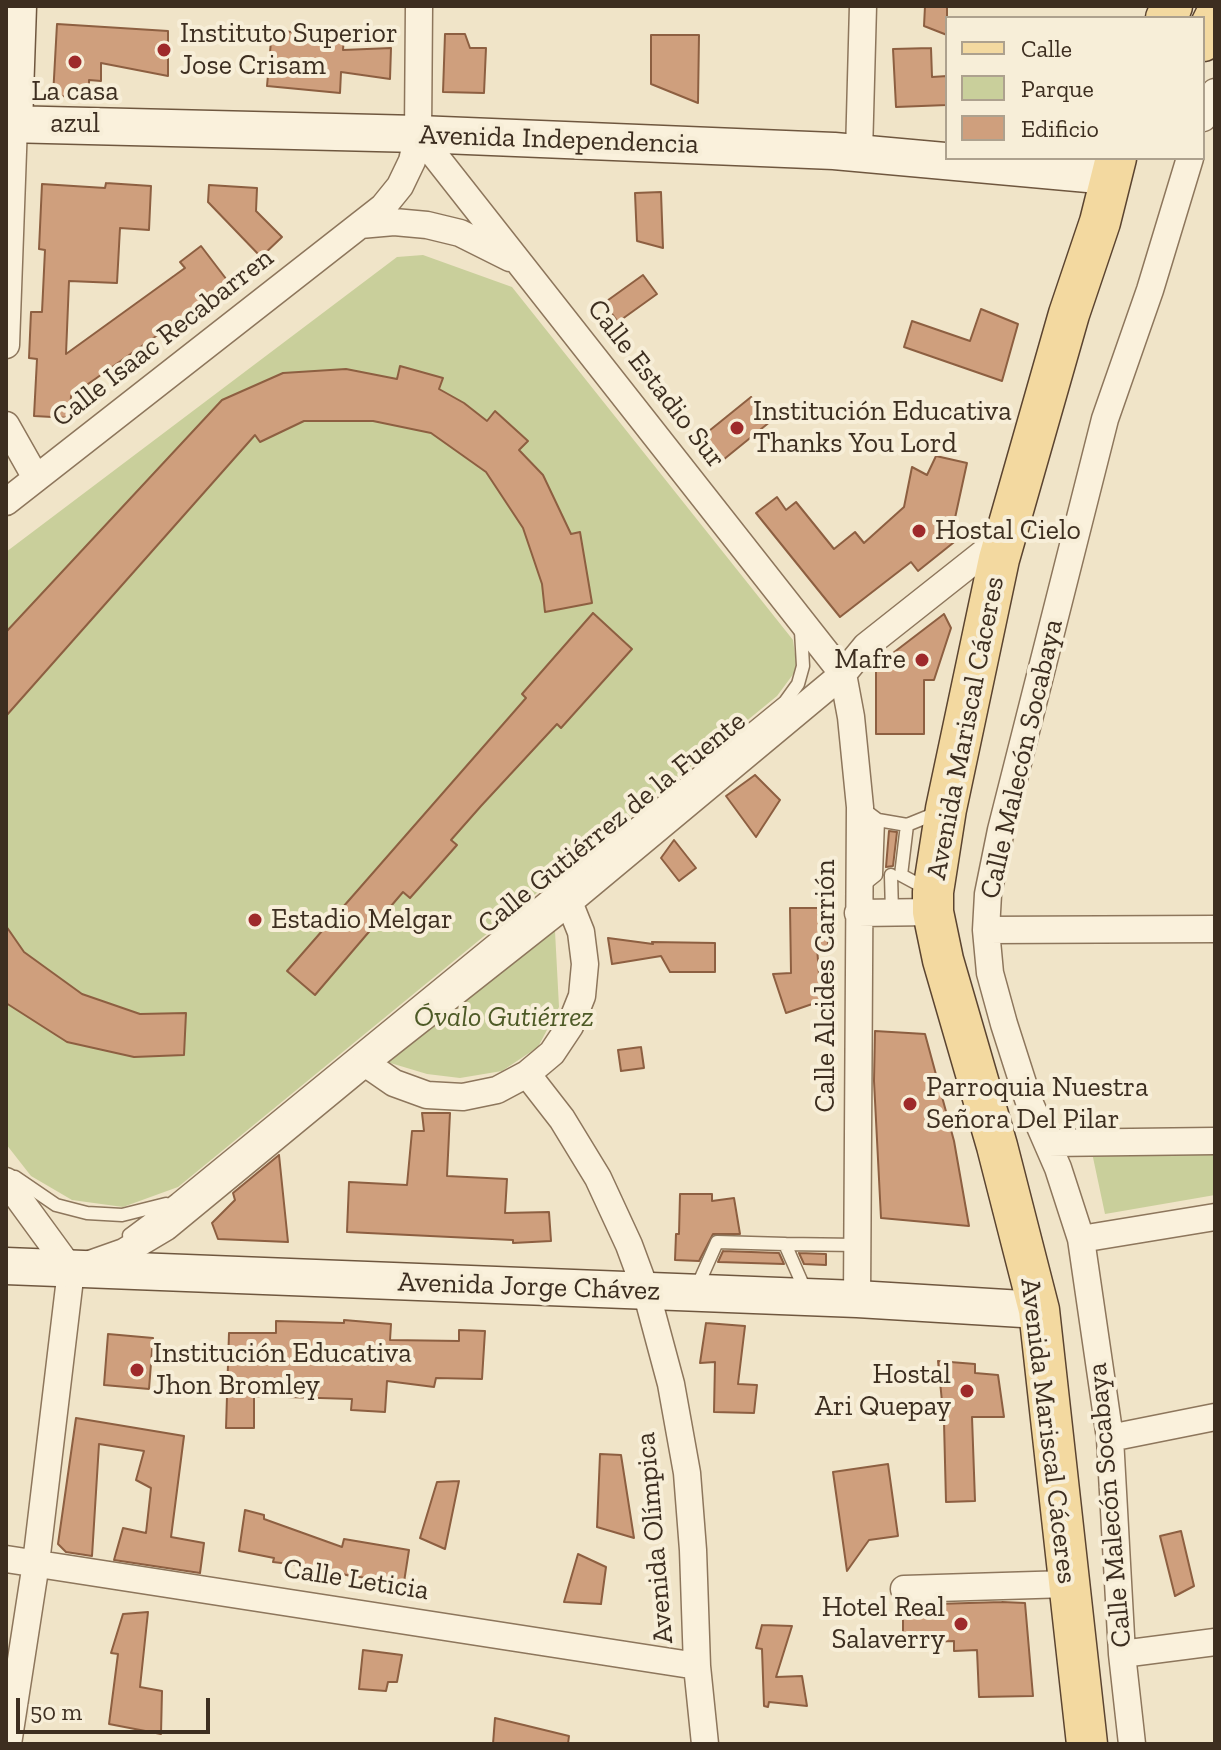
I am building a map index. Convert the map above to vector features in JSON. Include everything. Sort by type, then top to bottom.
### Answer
[{"type":"main road","points":[[10,124],[18,6]]},
{"type":"main road","points":[[1205,37],[1215,17]]},
{"type":"main road","name":"Avenida Independencia","points":[[10,124],[418,134],[945,157]]},
{"type":"main road","name":"Avenida Independencia","points":[[1024,160],[1119,164]]},
{"type":"main road","points":[[1003,547],[1069,314],[1119,164]]},
{"type":"main road","name":"Avenida Mariscal Cáceres","points":[[1003,547],[946,809],[915,889],[943,960],[997,1146],[1039,1310],[1087,1744]]},
{"type":"main road","name":"Avenida Jorge Chávez","points":[[13,1267],[68,1266],[857,1299],[1039,1310]]},
{"type":"street","name":"Calle Isaac Recabarren","points":[[6,502],[383,207],[400,186],[412,161],[418,134],[419,6]]},
{"type":"street","points":[[859,153],[863,6]]},
{"type":"street","points":[[1205,114],[1215,92]]},
{"type":"street","points":[[6,345],[10,124]]},
{"type":"street","name":"Calle Estadio Sur","points":[[418,134],[843,674]]},
{"type":"street","name":"Calle Malecón Socabaya","points":[[1132,1744],[1122,1654],[1110,1438],[1081,1239],[1058,1168],[1028,1099],[1004,1024],[990,973],[986,930],[988,894],[1001,830],[1105,419],[1150,290],[1189,160]]},
{"type":"street","points":[[360,225],[394,222],[427,225],[491,247],[522,265]]},
{"type":"street","points":[[6,425],[36,478]]},
{"type":"street","name":"Calle Gutiérrez de la Fuente","points":[[68,1266],[124,1252],[166,1227],[365,1063],[569,902],[843,674],[866,646],[1003,547]]},
{"type":"street","name":"Calle Alcides Carrión","points":[[843,674],[869,813],[864,892],[857,1299]]},
{"type":"street","points":[[864,892],[892,913],[915,889]]},
{"type":"street","points":[[365,1063],[394,1083],[427,1095],[463,1097],[497,1090],[527,1074],[552,1053],[570,1026],[582,996],[585,964],[581,932],[569,902]]},
{"type":"street","points":[[986,930],[1215,929]]},
{"type":"street","name":"Avenida Olímpica","points":[[527,1074],[562,1119],[598,1178],[646,1291],[671,1384],[687,1473],[697,1666],[705,1744]]},
{"type":"street","points":[[1048,1143],[1215,1141]]},
{"type":"street","points":[[6,1181],[68,1266],[36,1563],[8,1744]]},
{"type":"street","points":[[1081,1239],[1215,1217]]},
{"type":"street","points":[[1110,1438],[1215,1417]]},
{"type":"street","name":"Calle Leticia","points":[[6,1559],[697,1666]]},
{"type":"street","points":[[904,1589],[1068,1584]]},
{"type":"street","points":[[1122,1654],[1215,1642]]},
{"type":"lane","name":"Calle Gutiérrez de la Fuente","points":[[176,1200],[785,702],[798,684],[803,666],[800,619]]},
{"type":"lane","points":[[869,813],[907,825],[946,809]]},
{"type":"lane","points":[[907,825],[915,889]]},
{"type":"lane","points":[[864,892],[915,889]]},
{"type":"lane","points":[[892,913],[915,889]]},
{"type":"lane","points":[[6,1169],[25,1186],[56,1205],[87,1213],[122,1215],[176,1200]]},
{"type":"lane","name":"Avenida Jorge Chávez","points":[[68,1266],[134,1232],[176,1200]]},
{"type":"lane","points":[[694,1293],[717,1242],[858,1245]]},
{"type":"lane","points":[[785,1244],[808,1297]]},
{"type":"green space","name":"Estadio Melgar","points":[[423,255],[512,287],[793,640],[797,669],[777,696],[178,1187],[123,1207],[72,1200],[31,1176],[6,1144],[6,552],[397,257]]},
{"type":"green space","name":"Óvalo Gutiérrez","points":[[546,929],[555,931],[559,1007],[538,1047],[502,1071],[460,1078],[427,1074],[387,1062],[389,1054]]},
{"type":"green space","points":[[1215,1146],[1215,1195],[1105,1214],[1091,1148]]},
{"type":"building","points":[[925,6],[947,6],[945,34],[924,26]]},
{"type":"building","points":[[57,24],[168,31],[168,76],[101,63],[101,81],[89,80],[89,97],[53,96]]},
{"type":"building","points":[[272,30],[344,37],[343,50],[391,48],[390,79],[341,72],[340,93],[267,86]]},
{"type":"building","points":[[445,34],[465,34],[470,48],[486,48],[484,93],[443,92]]},
{"type":"building","points":[[651,35],[699,35],[698,103],[651,84]]},
{"type":"building","points":[[931,48],[932,77],[945,76],[945,105],[896,107],[893,49]]},
{"type":"building","points":[[106,183],[151,186],[149,230],[120,228],[117,283],[69,281],[66,354],[185,268],[180,262],[201,246],[230,284],[71,396],[70,418],[34,416],[37,359],[29,358],[31,312],[42,312],[45,250],[39,249],[42,184],[105,188]]},
{"type":"building","points":[[209,185],[257,188],[256,211],[282,237],[261,257],[208,202]]},
{"type":"building","points":[[661,192],[663,248],[637,241],[635,193]]},
{"type":"building","points":[[643,275],[657,294],[618,322],[604,303]]},
{"type":"building","points":[[981,309],[1018,324],[1002,381],[904,347],[912,321],[970,341]]},
{"type":"building","points":[[400,366],[443,378],[439,389],[487,421],[495,411],[528,441],[519,450],[543,475],[571,534],[580,532],[592,603],[545,612],[542,584],[523,528],[486,472],[431,433],[373,421],[304,421],[260,442],[255,435],[6,716],[6,632],[222,400],[283,373],[346,369],[397,379]]},
{"type":"building","name":"Institución Educativa Thanks You Lord","points":[[751,397],[771,421],[723,460],[704,435]]},
{"type":"building","points":[[936,456],[967,463],[955,518],[963,535],[918,571],[911,562],[840,617],[756,513],[777,497],[786,510],[796,502],[834,549],[855,532],[864,543],[904,507],[912,467],[927,475]]},
{"type":"building","points":[[593,613],[632,649],[561,728],[557,724],[481,806],[451,840],[457,845],[410,898],[403,892],[315,995],[287,971],[526,698],[522,694]]},
{"type":"building","points":[[944,614],[951,628],[934,680],[924,680],[924,734],[876,734],[876,666]]},
{"type":"building","points":[[755,775],[780,800],[756,837],[726,796]]},
{"type":"building","points":[[889,831],[897,832],[893,866],[886,867]]},
{"type":"building","points":[[674,840],[696,868],[679,881],[661,858]]},
{"type":"building","points":[[790,908],[827,908],[828,947],[817,947],[821,1001],[786,1013],[773,974],[791,973]]},
{"type":"building","points":[[6,926],[24,952],[82,994],[140,1014],[186,1013],[184,1055],[134,1057],[67,1042],[6,1003]]},
{"type":"building","points":[[608,938],[653,944],[715,943],[715,972],[670,972],[661,956],[612,964]]},
{"type":"building","name":"Parroquia Nuestra Señora Del Pilar","points":[[875,1031],[925,1034],[954,1141],[969,1226],[881,1218],[874,1081]]},
{"type":"building","points":[[641,1047],[644,1068],[621,1071],[618,1050]]},
{"type":"building","points":[[422,1113],[450,1113],[447,1176],[507,1179],[505,1213],[549,1212],[551,1241],[513,1243],[513,1240],[347,1232],[349,1182],[407,1185],[412,1131],[424,1131]]},
{"type":"building","points":[[279,1155],[288,1242],[218,1239],[212,1223],[235,1200],[233,1193]]},
{"type":"building","points":[[680,1194],[712,1194],[712,1201],[734,1198],[740,1234],[713,1234],[699,1261],[675,1260]]},
{"type":"building","points":[[723,1251],[779,1253],[784,1264],[718,1262]]},
{"type":"building","points":[[799,1253],[826,1254],[826,1265],[804,1264]]},
{"type":"building","points":[[344,1320],[391,1324],[390,1340],[459,1341],[459,1330],[485,1331],[482,1379],[436,1378],[434,1387],[387,1381],[385,1412],[351,1410],[352,1399],[254,1396],[254,1428],[226,1428],[229,1333],[276,1333],[276,1321],[344,1323]]},
{"type":"building","points":[[706,1323],[745,1326],[738,1384],[757,1385],[754,1413],[714,1412],[715,1362],[700,1363]]},
{"type":"building","points":[[108,1334],[153,1338],[149,1389],[104,1385]]},
{"type":"building","points":[[938,1361],[975,1364],[975,1373],[998,1375],[1004,1417],[972,1417],[975,1501],[946,1502],[944,1422]]},
{"type":"building","points":[[76,1418],[184,1436],[171,1537],[204,1543],[200,1573],[114,1560],[123,1528],[146,1533],[151,1488],[136,1480],[144,1451],[99,1444],[92,1556],[66,1552],[58,1544]]},
{"type":"building","points":[[600,1454],[621,1455],[634,1538],[597,1527]]},
{"type":"building","points":[[888,1464],[898,1536],[869,1540],[847,1571],[833,1472]]},
{"type":"building","points":[[459,1481],[445,1549],[420,1538],[437,1482]]},
{"type":"building","points":[[245,1510],[342,1547],[344,1539],[409,1550],[404,1582],[273,1562],[274,1558],[239,1551]]},
{"type":"building","points":[[1181,1531],[1194,1586],[1175,1596],[1160,1536]]},
{"type":"building","points":[[578,1554],[606,1567],[601,1604],[564,1602]]},
{"type":"building","points":[[1025,1603],[1033,1696],[979,1697],[977,1650],[954,1651],[954,1641],[903,1643],[903,1605]]},
{"type":"building","points":[[148,1612],[140,1687],[162,1691],[161,1734],[109,1724],[118,1654],[111,1653],[123,1614]]},
{"type":"building","points":[[762,1625],[792,1626],[776,1677],[802,1676],[807,1706],[769,1702],[768,1707],[764,1706],[762,1649],[756,1648]]},
{"type":"building","points":[[363,1650],[402,1655],[397,1682],[388,1682],[386,1691],[359,1689]]},
{"type":"building","points":[[495,1718],[569,1736],[568,1744],[493,1744]]},
{"type":"place","name":"Instituto Superior Jose Crisam","points":[[164,50]]},
{"type":"place","name":"La casa azul","points":[[75,62]]},
{"type":"place","name":"Institución Educativa Thanks You Lord","points":[[737,428]]},
{"type":"place","name":"Hostal Cielo","points":[[919,531]]},
{"type":"place","name":"Mafre","points":[[922,660]]},
{"type":"place","name":"Estadio Melgar","points":[[255,920]]},
{"type":"place","name":"Parroquia Nuestra Señora Del Pilar","points":[[910,1104]]},
{"type":"place","name":"Institución Educativa Jhon Bromley","points":[[137,1370]]},
{"type":"place","name":"Hostal Ari Quepay","points":[[967,1391]]},
{"type":"place","name":"Hotel Real Salaverry","points":[[961,1624]]}]
